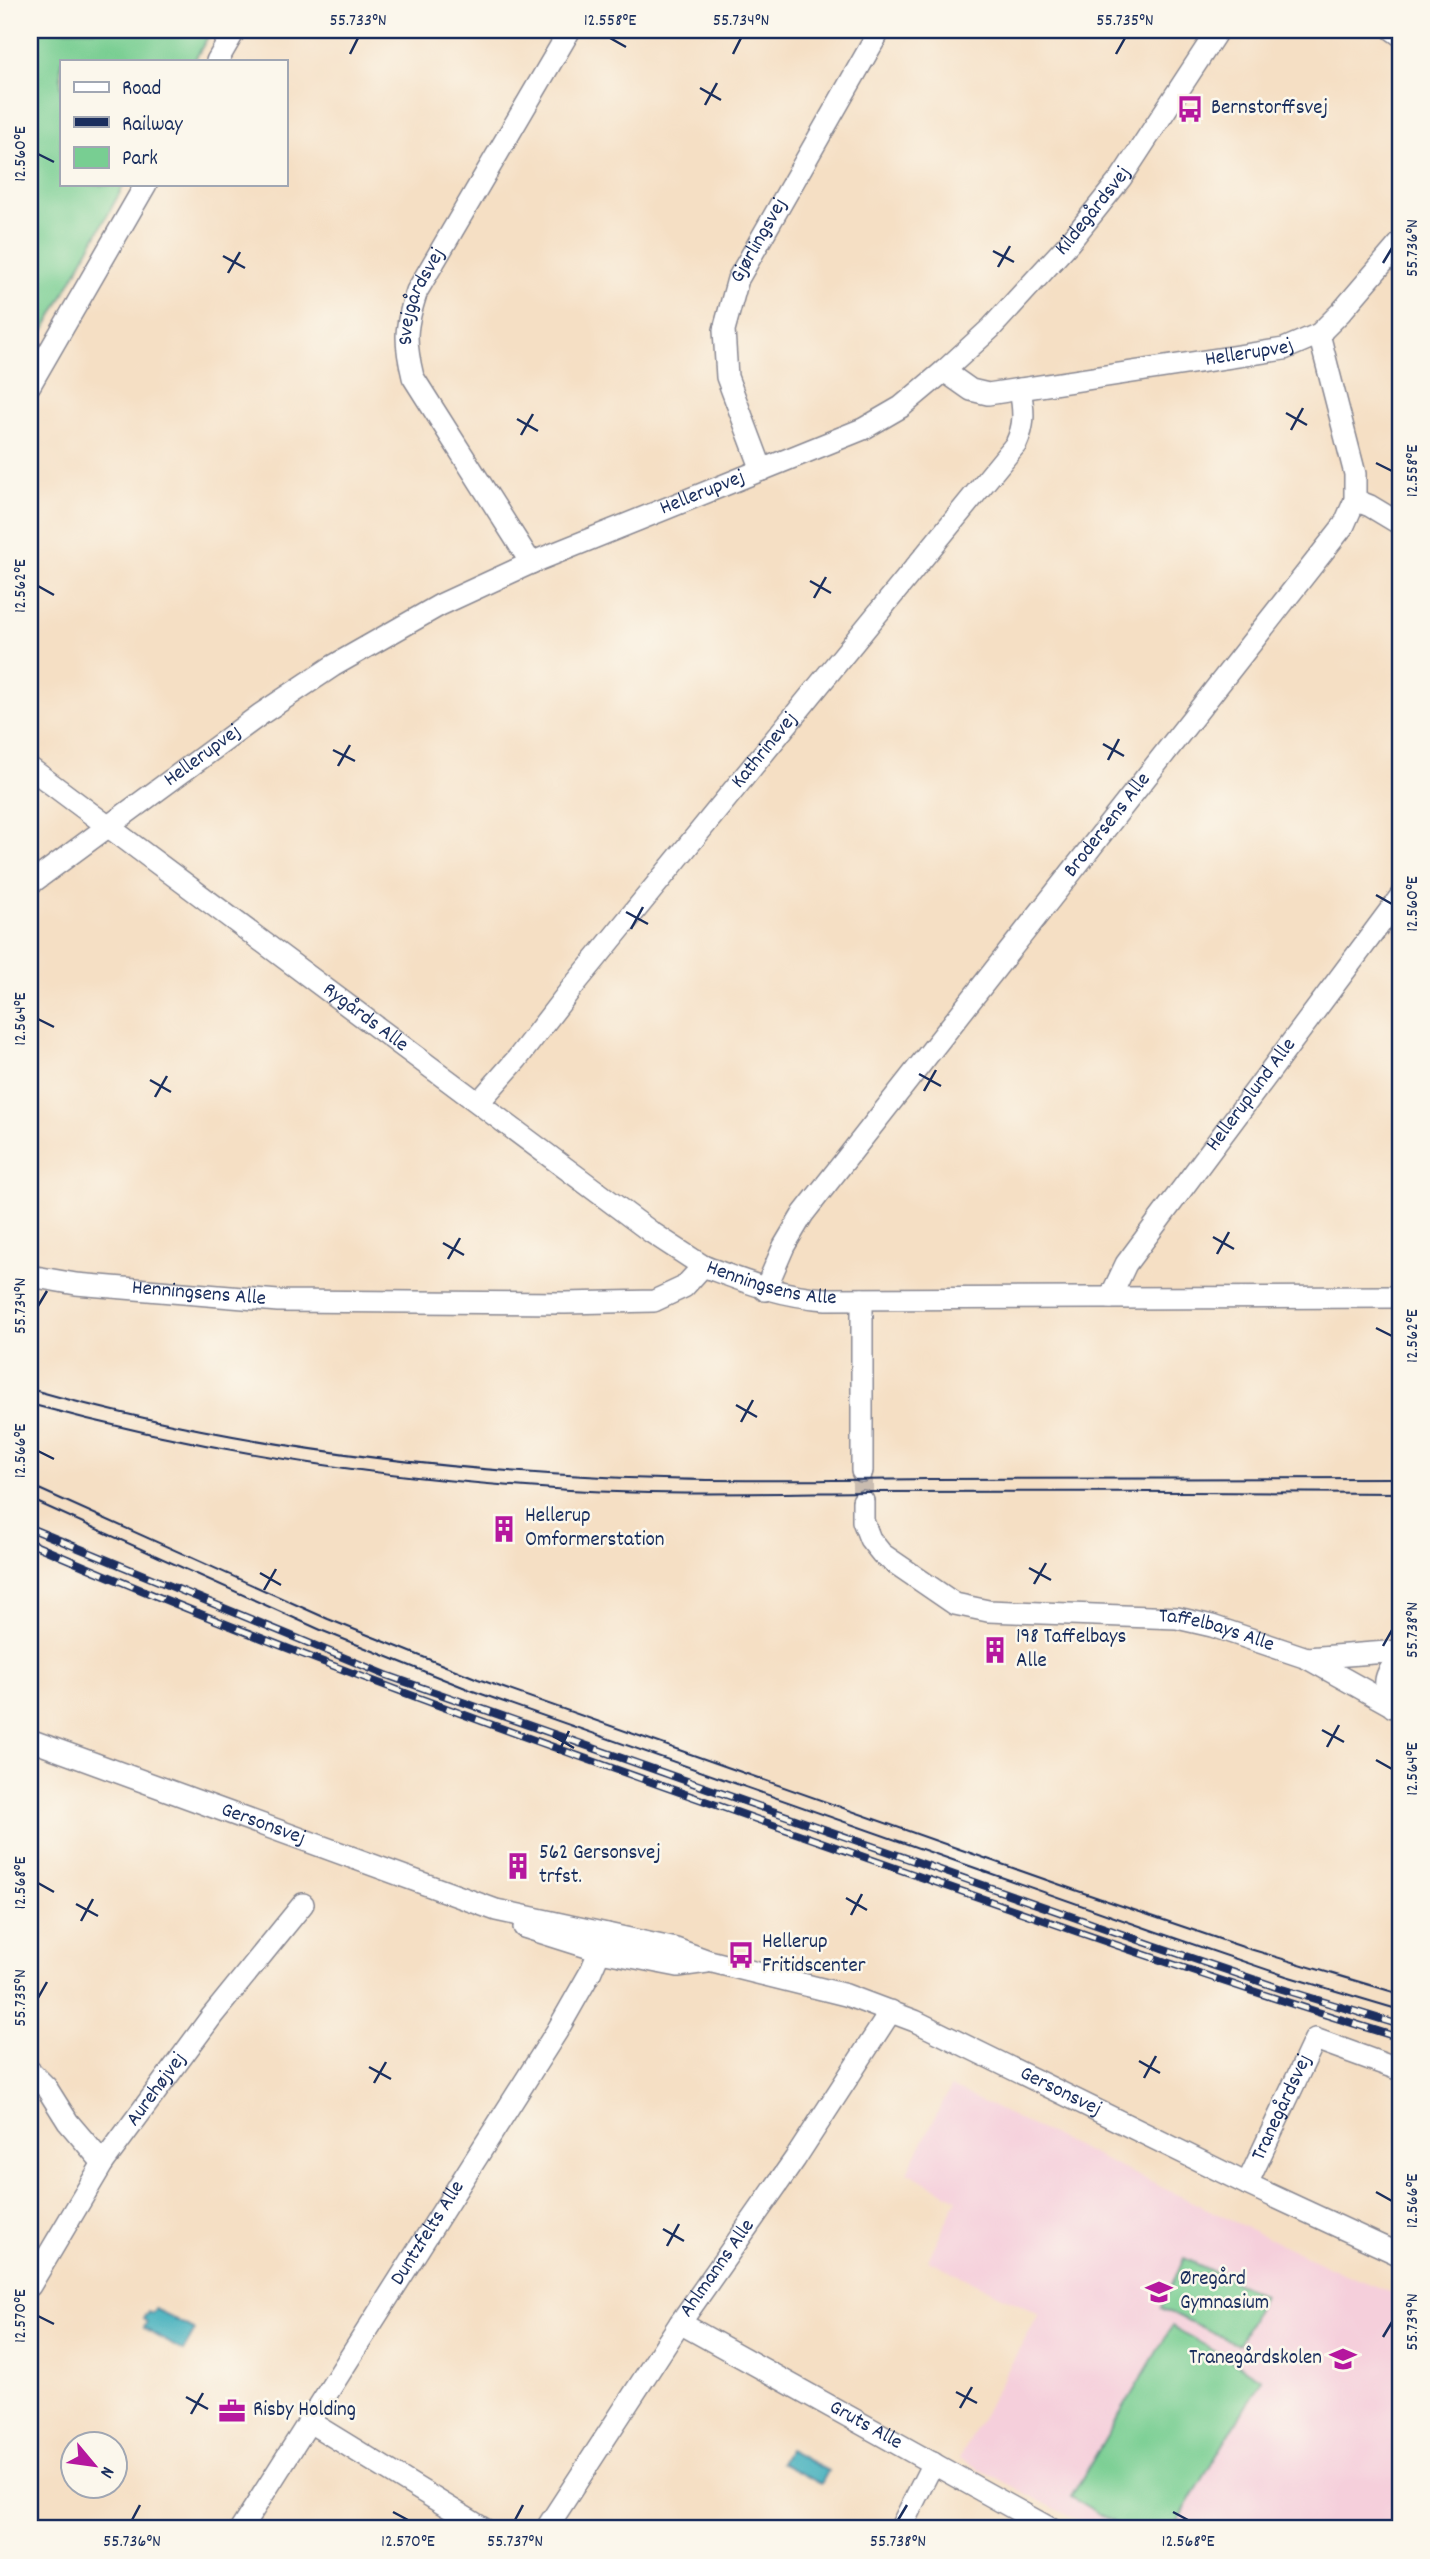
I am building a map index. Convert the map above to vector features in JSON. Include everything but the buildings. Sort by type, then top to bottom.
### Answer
[{"type":"street","points":[[218,60],[234,30]]},
{"type":"street","name":"Svejgårdsvej","points":[[531,563],[413,377],[406,348],[407,321],[417,291],[570,30]]},
{"type":"street","name":"Gjørlingsvej","points":[[762,470],[727,377],[724,330],[738,279],[880,30]]},
{"type":"street","name":"Kildegårdsvej","points":[[944,371],[991,328],[1078,233],[1121,178],[1218,30]]},
{"type":"street","points":[[1392,30],[1400,35]]},
{"type":"street","points":[[30,385],[145,186]]},
{"type":"street","name":"Hellerupvej","points":[[30,884],[261,715],[333,666],[440,605],[531,563],[863,429],[901,407],[944,371],[971,390],[988,394],[1284,349],[1319,334],[1342,312],[1400,243]]},
{"type":"street","points":[[1319,334],[1355,474],[1355,500],[1400,524]]},
{"type":"street","name":"Kathrinevej","points":[[479,1102],[517,1059],[570,989],[1016,444],[1024,416],[1020,389]]},
{"type":"street","name":"Brodersens Alle","points":[[765,1290],[784,1246],[803,1214],[1344,525],[1355,500]]},
{"type":"street","name":"Rygårds Alle","points":[[30,768],[651,1232],[703,1266]]},
{"type":"street","name":"Helleruplund Alle","points":[[1110,1298],[1126,1264],[1400,897]]},
{"type":"street","name":"Henningsens Alle","points":[[30,1276],[76,1284],[278,1301],[654,1301],[684,1287],[703,1266],[765,1290],[800,1297],[1400,1297]]},
{"type":"street","points":[[862,1299],[862,1471]]},
{"type":"street","name":"Taffelbays Alle","points":[[863,1501],[863,1521],[870,1539],[882,1554],[955,1604],[988,1611],[1177,1618],[1212,1626],[1307,1658],[1397,1708]]},
{"type":"street","points":[[1307,1658],[1400,1651]]},
{"type":"street","points":[[1397,1708],[1385,1690],[1385,1680],[1400,1657]]},
{"type":"street","name":"Gersonsvej","points":[[30,1740],[496,1910],[603,1943],[676,1949],[709,1961],[846,1995],[891,2011],[1247,2184],[1400,2255]]},
{"type":"street","name":"Aurehøjvej","points":[[30,2286],[103,2164],[212,2016],[303,1904]]},
{"type":"street","name":"Duntzfelts Alle","points":[[241,2529],[557,2031],[590,1973],[603,1943]]},
{"type":"street","name":"Ahlmanns Alle","points":[[546,2529],[680,2323],[795,2159],[891,2011]]},
{"type":"street","name":"Tranegårdsvej","points":[[1247,2184],[1315,2039],[1400,2070]]},
{"type":"street","points":[[30,2071],[46,2087],[68,2122],[103,2164]]},
{"type":"street","name":"Gruts Alle","points":[[680,2323],[1052,2529]]},
{"type":"street","points":[[308,2421],[484,2529]]},
{"type":"street","points":[[900,2529],[933,2463]]},
{"type":"shaded area","name":"Øregård Gymnasium","points":[[951,2087],[1342,2273],[1400,2296],[1400,2529],[1093,2529],[959,2458],[1039,2314],[928,2260],[957,2199],[907,2172]]},
{"type":"green space","points":[[30,30],[212,30],[195,60],[60,60],[60,186],[123,186],[30,356]]},
{"type":"green space","points":[[1184,2258],[1263,2295],[1239,2345],[1161,2308]]},
{"type":"green space","points":[[1172,2326],[1262,2379],[1173,2529],[1125,2529],[1071,2497]]},
{"type":"water","points":[[155,2309],[195,2330],[183,2351],[144,2328],[147,2322],[143,2319],[148,2311],[152,2313]]},
{"type":"water","points":[[788,2450],[828,2471],[821,2484],[781,2463]]},
{"type":"tunnel","points":[[862,1471],[863,1501]]},
{"type":"tram line","points":[[30,1389],[100,1408],[242,1438],[387,1459],[532,1473],[726,1480],[1400,1478]]},
{"type":"tram line","points":[[30,1404],[159,1436],[290,1460],[422,1478],[555,1489],[711,1494],[1400,1493]]},
{"type":"tram line","points":[[30,1485],[328,1619],[478,1679],[1075,1890],[1243,1947],[1400,1994]]},
{"type":"tram line","points":[[30,1499],[323,1631],[473,1691],[1154,1931],[1286,1976],[1400,2010]]},
{"type":"railway","points":[[30,1528],[386,1675],[1150,1944],[1282,1989],[1400,2025]]},
{"type":"railway","points":[[30,1543],[312,1658],[503,1729],[1094,1938],[1400,2038]]},
{"type":"place","name":"Bernstorffsvej","points":[[1190,109]]},
{"type":"place","name":"Hellerup Omformerstation","points":[[504,1529]]},
{"type":"place","name":"198 Taffelbays Alle","points":[[995,1650]]},
{"type":"place","name":"562 Gersonsvej trfst.","points":[[518,1866]]},
{"type":"place","name":"Hellerup Fritidscenter","points":[[741,1955]]},
{"type":"place","name":"Øregård Gymnasium","points":[[1159,2292]]},
{"type":"place","name":"Tranegårdskolen","points":[[1343,2359]]},
{"type":"place","name":"Risby Holding","points":[[232,2411]]}]
